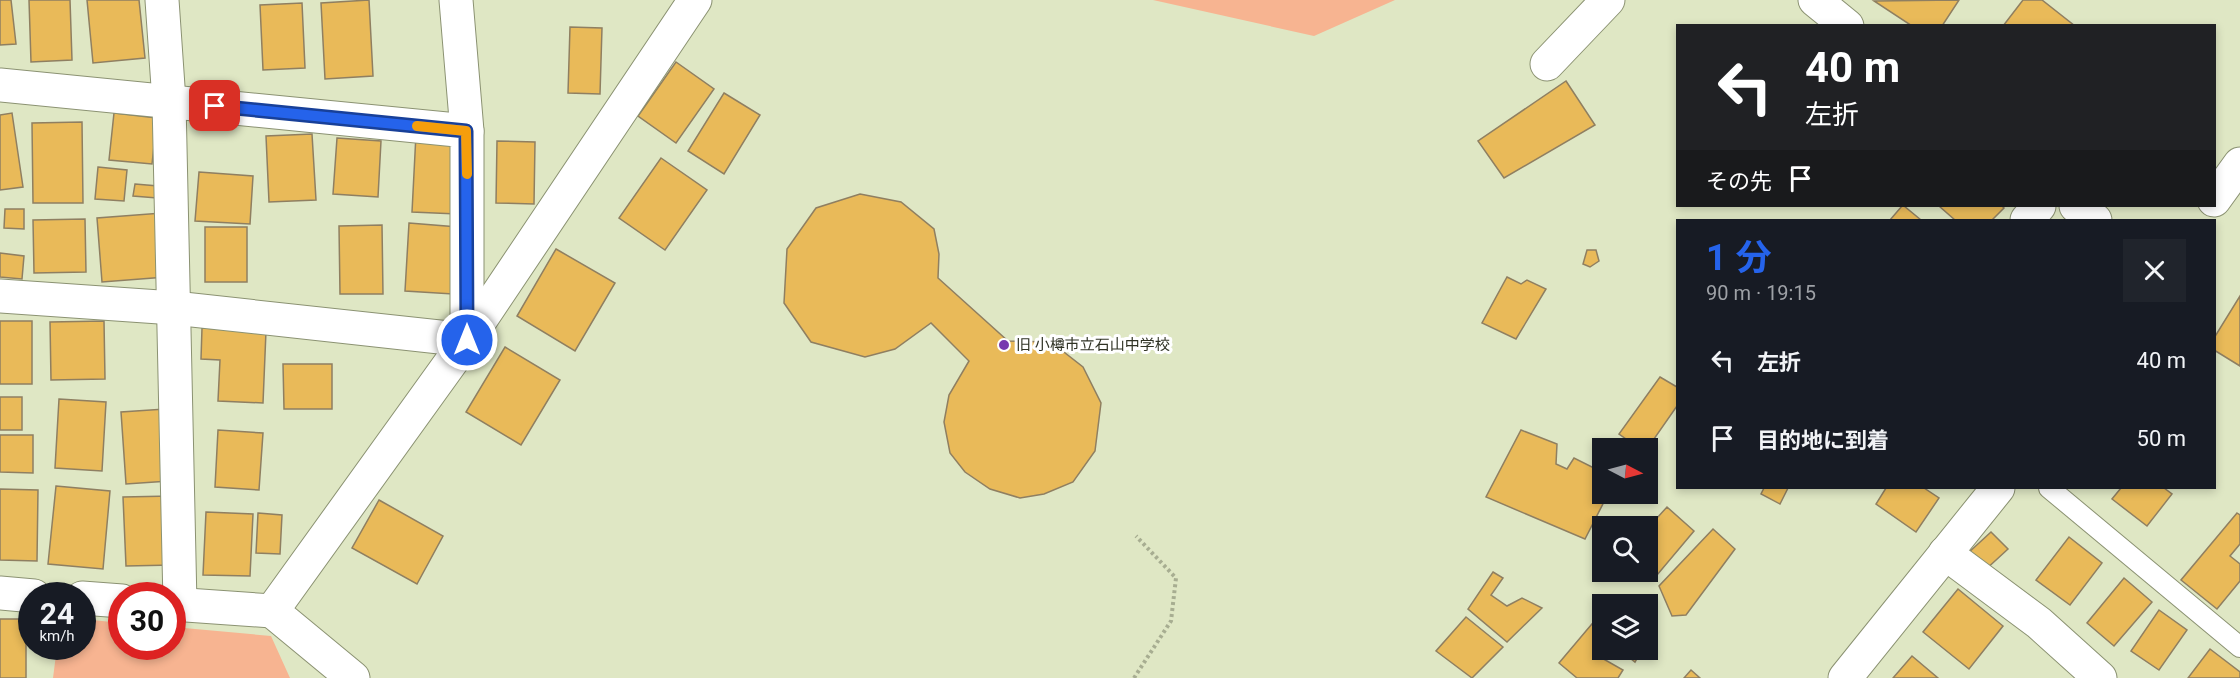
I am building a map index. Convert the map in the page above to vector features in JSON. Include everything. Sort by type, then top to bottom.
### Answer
[{"type":"street","points":[[162,0],[169,101],[174,308],[176,582]]},
{"type":"street","points":[[456,0],[466,131],[467,340]]},
{"type":"street","points":[[272,611],[467,340],[695,0]]},
{"type":"street","points":[[1547,64],[1608,0]]},
{"type":"street","points":[[0,85],[466,131]]},
{"type":"street","points":[[2216,197],[2240,164]]},
{"type":"street","points":[[2028,219],[2038,207]]},
{"type":"street","points":[[2077,207],[2094,219]]},
{"type":"street","points":[[2200,219],[2209,207]]},
{"type":"street","points":[[0,296],[174,308],[467,340]]},
{"type":"street","points":[[1845,678],[1997,489]]},
{"type":"street","points":[[1945,553],[2039,623],[2100,678]]},
{"type":"street","points":[[0,593],[18,595]]},
{"type":"street","points":[[186,605],[272,611],[353,678]]},
{"type":"lane","points":[[2050,489],[2240,647]]},
{"type":"path","points":[[1134,678],[1171,621],[1176,578],[1136,536]]},
{"type":"shaded area","points":[[1153,0],[1395,0],[1314,36]]},
{"type":"shaded area","points":[[96,620],[108,622],[108,660],[186,660],[186,628],[271,636],[290,678],[53,678],[55,660],[96,660]]},
{"type":"building","points":[[0,0],[11,0],[16,44],[0,45]]},
{"type":"building","points":[[29,0],[70,0],[72,60],[31,62]]},
{"type":"building","points":[[87,0],[139,0],[145,58],[93,63]]},
{"type":"building","points":[[369,0],[373,76],[325,79],[321,3]]},
{"type":"building","points":[[1959,0],[1943,24],[1909,24],[1874,1]]},
{"type":"building","points":[[2023,0],[2042,0],[2072,24],[2005,24]]},
{"type":"building","points":[[302,3],[305,68],[263,70],[260,5]]},
{"type":"building","points":[[570,27],[602,28],[600,94],[568,93]]},
{"type":"building","points":[[676,62],[714,89],[676,143],[638,116]]},
{"type":"building","points":[[1566,81],[1595,125],[1504,178],[1478,141]]},
{"type":"building","points":[[724,93],[760,115],[724,174],[688,151]]},
{"type":"building","points":[[12,113],[23,187],[0,190],[0,115]]},
{"type":"building","points":[[114,113],[157,118],[152,164],[109,160]]},
{"type":"building","points":[[82,122],[83,203],[33,203],[32,123]]},
{"type":"building","points":[[312,134],[316,200],[269,202],[266,136]]},
{"type":"building","points":[[416,134],[460,136],[457,214],[412,212]]},
{"type":"building","points":[[337,138],[381,141],[378,197],[333,194]]},
{"type":"building","points":[[497,141],[535,142],[534,204],[496,203]]},
{"type":"building","points":[[661,158],[707,190],[665,250],[619,218]]},
{"type":"building","points":[[98,167],[127,170],[124,201],[95,199]]},
{"type":"building","points":[[199,172],[253,176],[250,224],[195,221]]},
{"type":"building","points":[[135,184],[158,186],[157,198],[133,196]]},
{"type":"building","name":"旧 小樽市立石山中学校","points":[[860,194],[901,202],[934,229],[939,254],[938,278],[1008,341],[1051,342],[1083,367],[1101,403],[1095,451],[1073,482],[1044,494],[1020,498],[990,489],[965,472],[950,453],[944,422],[949,395],[969,361],[931,323],[895,349],[865,357],[811,342],[784,303],[787,249],[816,208]]},
{"type":"building","points":[[1901,207],[1905,207],[1920,219],[1891,219]]},
{"type":"building","points":[[1940,207],[2004,208],[1993,219],[1954,219]]},
{"type":"building","points":[[5,209],[24,209],[24,229],[4,228]]},
{"type":"building","points":[[162,213],[166,277],[102,282],[97,218]]},
{"type":"building","points":[[85,219],[86,272],[34,273],[33,220]]},
{"type":"building","points":[[409,223],[458,227],[453,294],[405,291]]},
{"type":"building","points":[[382,225],[383,294],[340,294],[339,226]]},
{"type":"building","points":[[205,227],[247,227],[247,282],[205,282]]},
{"type":"building","points":[[556,249],[615,283],[575,351],[517,316]]},
{"type":"building","points":[[1587,250],[1596,250],[1599,261],[1590,267],[1583,264]]},
{"type":"building","points":[[0,253],[24,256],[22,279],[0,277]]},
{"type":"building","points":[[1507,277],[1521,284],[1527,280],[1546,289],[1516,339],[1482,323]]},
{"type":"building","points":[[2240,296],[2240,366],[2216,351],[2216,335]]},
{"type":"building","points":[[0,321],[32,321],[32,384],[0,384]]},
{"type":"building","points":[[104,321],[105,379],[51,380],[50,322]]},
{"type":"building","points":[[202,328],[266,331],[263,403],[218,401],[220,360],[201,359]]},
{"type":"building","points":[[505,347],[560,380],[521,445],[466,412]]},
{"type":"building","points":[[283,364],[332,364],[332,409],[284,409]]},
{"type":"building","points":[[1660,377],[1676,386],[1676,407],[1655,438],[1625,438],[1619,434]]},
{"type":"building","points":[[0,397],[22,397],[22,430],[0,430]]},
{"type":"building","points":[[59,399],[106,402],[102,471],[55,468]]},
{"type":"building","points":[[165,409],[169,481],[126,484],[121,412]]},
{"type":"building","points":[[218,430],[263,433],[259,490],[215,487]]},
{"type":"building","points":[[1521,430],[1557,444],[1556,464],[1567,469],[1574,458],[1592,467],[1592,504],[1603,504],[1597,516],[1592,516],[1592,525],[1585,539],[1486,497]]},
{"type":"building","points":[[0,435],[33,435],[33,473],[0,472]]},
{"type":"building","points":[[56,486],[110,491],[103,569],[48,564]]},
{"type":"building","points":[[0,489],[38,490],[37,561],[0,560]]},
{"type":"building","points":[[1764,489],[1788,489],[1780,504],[1761,494]]},
{"type":"building","points":[[1885,489],[1926,489],[1939,498],[1916,532],[1876,504]]},
{"type":"building","points":[[2120,489],[2165,489],[2172,494],[2147,526],[2112,499]]},
{"type":"building","points":[[171,496],[173,565],[126,566],[123,497]]},
{"type":"building","points":[[379,500],[443,536],[417,584],[352,548]]},
{"type":"building","points":[[1667,507],[1694,531],[1658,574],[1658,517]]},
{"type":"building","points":[[206,512],[253,514],[250,576],[203,575]]},
{"type":"building","points":[[258,513],[282,515],[280,554],[256,553]]},
{"type":"building","points":[[2237,513],[2240,515],[2240,544],[2230,556],[2240,564],[2240,581],[2217,609],[2181,580]]},
{"type":"building","points":[[1713,529],[1735,549],[1686,615],[1672,616],[1659,586]]},
{"type":"building","points":[[1991,532],[2008,549],[1983,572],[1967,554]]},
{"type":"building","points":[[2069,537],[2102,563],[2070,605],[2036,580]]},
{"type":"building","points":[[1493,572],[1503,578],[1491,595],[1507,606],[1522,598],[1542,608],[1507,642],[1468,609]]},
{"type":"building","points":[[2124,578],[2152,602],[2114,646],[2087,623]]},
{"type":"building","points":[[1958,589],[2003,626],[1969,669],[1923,632]]},
{"type":"building","points":[[2159,610],[2187,630],[2159,670],[2131,651]]},
{"type":"building","points":[[1466,617],[1503,647],[1472,678],[1436,651]]},
{"type":"building","points":[[0,619],[18,619],[18,660],[26,660],[26,678],[0,678]]},
{"type":"building","points":[[1592,624],[1592,660],[1605,660],[1623,670],[1618,678],[1577,678],[1559,663]]},
{"type":"building","points":[[2210,649],[2240,672],[2240,678],[2188,678]]},
{"type":"building","points":[[1912,656],[1938,678],[1893,678]]},
{"type":"building","points":[[1691,670],[1700,678],[1684,678]]},
{"type":"slow traffic","points":[[417,126],[466,131],[467,174]]},
{"type":"place","name":"旧 小樽市立石山中学校","points":[[1004,345]]},
{"type":"route","points":[[215,106],[466,131],[467,340]]}]
